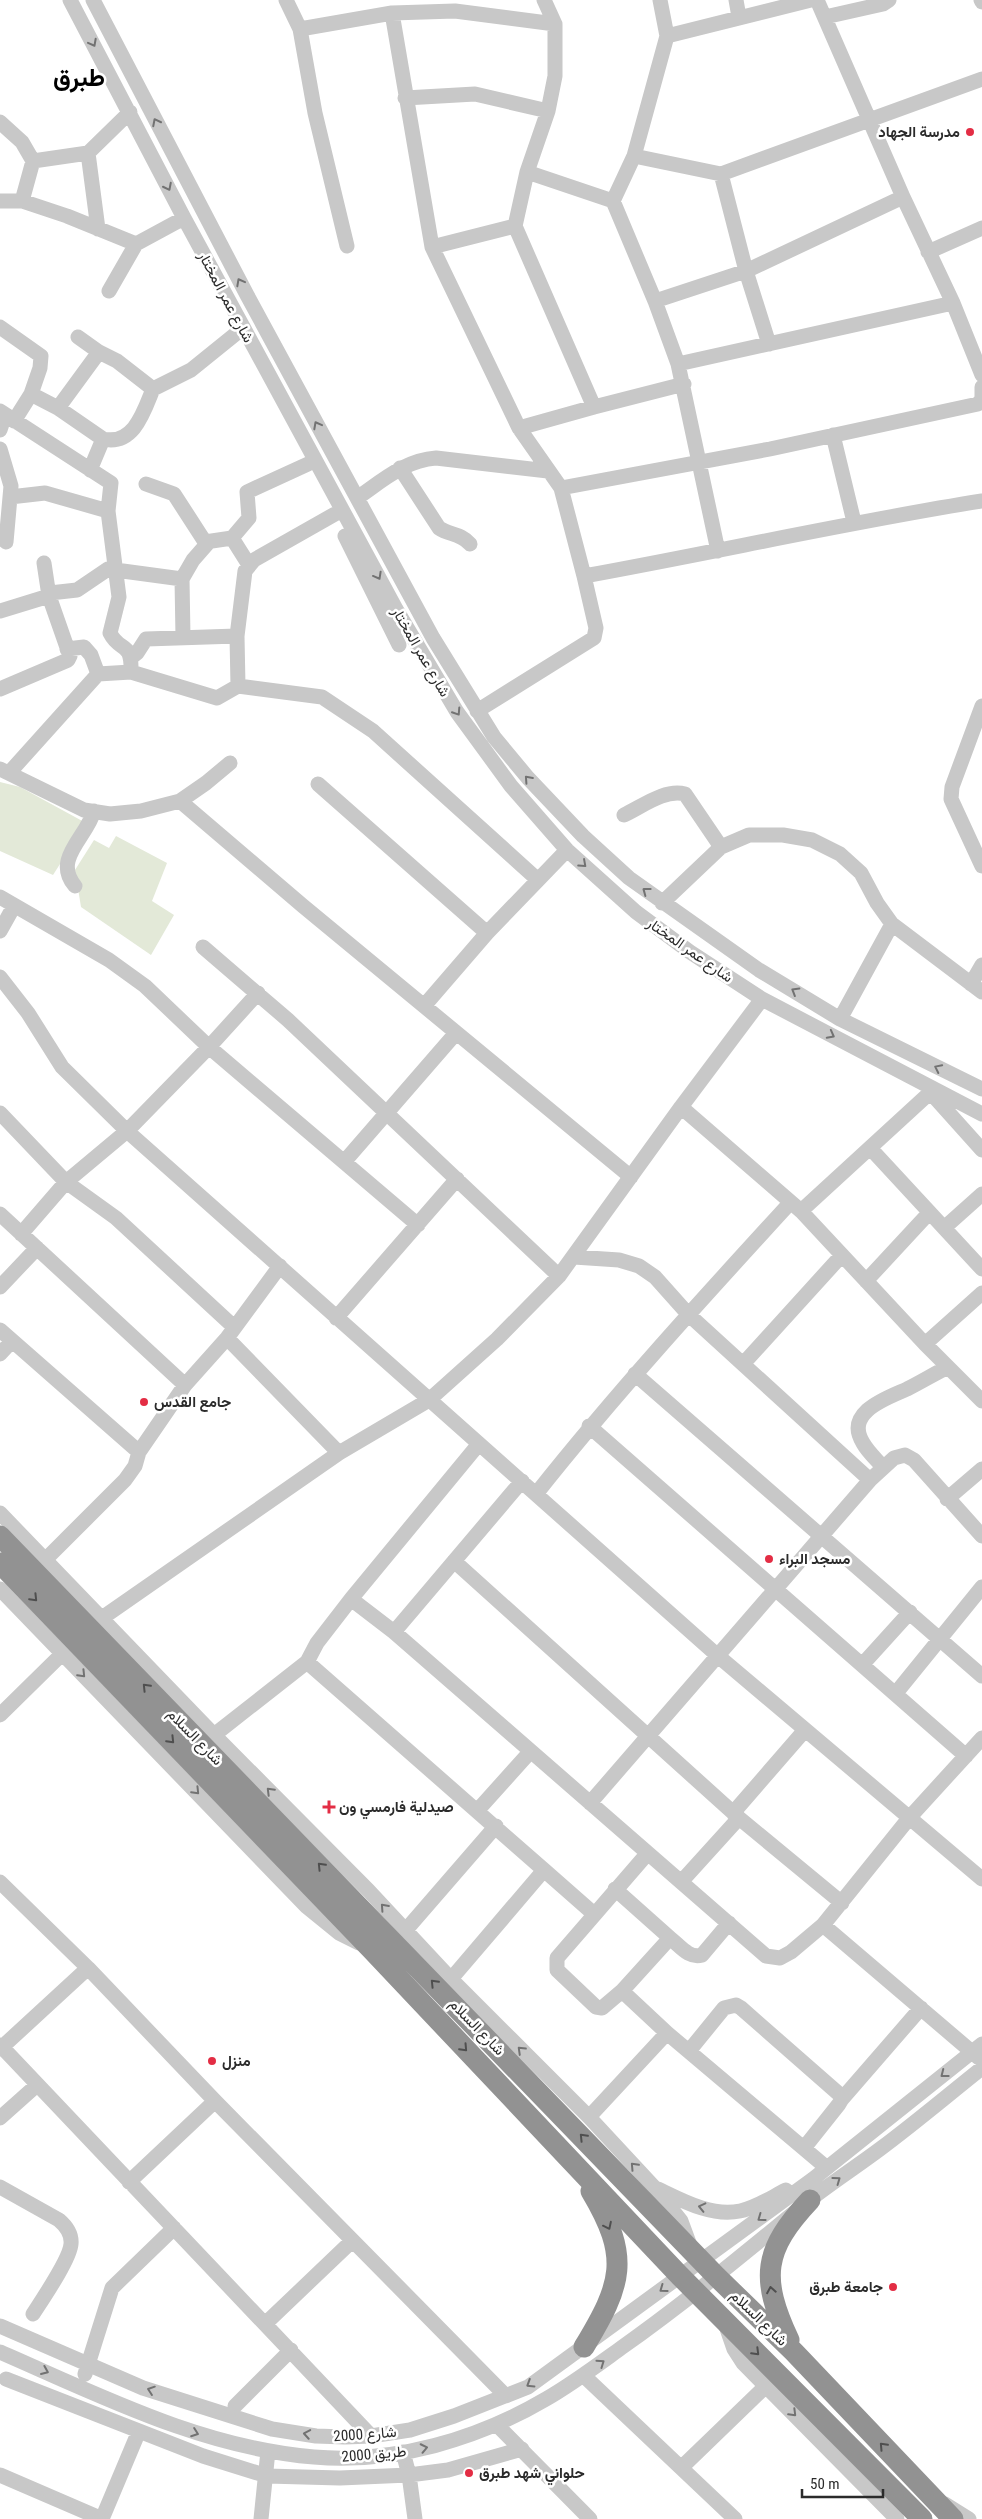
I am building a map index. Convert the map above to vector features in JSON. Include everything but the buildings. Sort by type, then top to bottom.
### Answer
[{"type":"highway","name":"شارع السلام","points":[[0,1536],[717,2277],[794,2352],[953,2519]]},
{"type":"highway","name":"شارع السلام","points":[[0,1563],[372,1950],[680,2276],[922,2519]]},
{"type":"highway","points":[[577,2168],[593,2194],[617,2251],[616,2282],[611,2300],[584,2347]]},
{"type":"highway","points":[[794,2352],[774,2304],[769,2274],[772,2258],[786,2226],[812,2189]]},
{"type":"street","name":"شارع عمر المختار","points":[[70,0],[130,112],[240,330],[312,463],[457,712],[511,786],[567,850],[636,912],[690,952],[762,999],[932,1091],[982,1114]]},
{"type":"street","name":"شارع عمر المختار","points":[[93,0],[214,233],[433,638],[494,737],[528,778],[576,828],[630,878],[662,903],[760,970],[840,1019],[982,1089]]},
{"type":"street","points":[[286,0],[300,29],[315,113],[347,246]]},
{"type":"street","points":[[544,0],[555,24],[555,76],[548,111],[527,172],[515,226],[565,336],[594,406]]},
{"type":"street","points":[[660,0],[667,36],[634,156],[613,201],[655,301],[684,384],[718,552]]},
{"type":"street","points":[[736,0],[739,17]]},
{"type":"street","points":[[667,36],[811,0]]},
{"type":"street","points":[[817,0],[903,197],[953,303],[982,375]]},
{"type":"street","points":[[825,17],[884,4],[889,0]]},
{"type":"street","points":[[300,29],[392,13],[455,11],[555,24]]},
{"type":"street","points":[[392,13],[405,98],[432,247],[519,428],[561,488],[596,628],[594,638],[477,711]]},
{"type":"street","points":[[634,156],[721,174],[982,79]]},
{"type":"street","points":[[405,98],[475,94],[548,111]]},
{"type":"street","points":[[33,161],[88,153],[130,112]]},
{"type":"street","points":[[0,122],[22,142],[33,161],[22,201]]},
{"type":"street","points":[[88,153],[98,229]]},
{"type":"street","points":[[527,172],[613,201]]},
{"type":"street","points":[[721,174],[746,271],[769,344]]},
{"type":"street","points":[[655,301],[746,271],[903,197]]},
{"type":"street","points":[[0,201],[22,201],[136,244]]},
{"type":"street","points":[[109,291],[136,244],[184,218]]},
{"type":"street","points":[[432,247],[515,226]]},
{"type":"street","points":[[928,252],[982,228]]},
{"type":"street","points":[[678,364],[953,303]]},
{"type":"street","points":[[0,327],[40,356],[40,368],[31,394],[6,416],[0,430]]},
{"type":"street","points":[[31,394],[58,408],[104,439],[112,441],[120,439],[134,430],[153,389],[191,370],[240,330]]},
{"type":"street","points":[[78,337],[99,352],[117,361],[153,389]]},
{"type":"street","points":[[58,408],[99,352]]},
{"type":"street","points":[[519,428],[594,406],[684,384]]},
{"type":"street","points":[[561,488],[699,463],[978,404],[982,399],[982,387]]},
{"type":"street","points":[[6,416],[111,483],[108,511],[119,597],[110,633],[129,650],[131,664]]},
{"type":"street","points":[[832,435],[854,522]]},
{"type":"street","points":[[90,470],[104,439]]},
{"type":"street","points":[[183,637],[182,579],[207,544],[232,538],[249,518],[247,492],[332,452]]},
{"type":"street","points":[[1,456],[10,477],[6,542]]},
{"type":"street","points":[[357,498],[400,468],[423,459],[436,458],[548,471]]},
{"type":"street","points":[[312,463],[334,514],[399,645]]},
{"type":"street","points":[[400,468],[439,528],[446,533],[464,537],[470,544]]},
{"type":"street","points":[[146,484],[174,494],[207,544]]},
{"type":"street","points":[[10,497],[45,493],[108,511]]},
{"type":"street","points":[[584,576],[718,552],[854,522],[982,500]]},
{"type":"street","points":[[238,686],[237,636],[245,570],[249,565],[334,514]]},
{"type":"street","points":[[232,538],[249,565]]},
{"type":"street","points":[[0,690],[68,660],[70,656],[50,594],[44,563]]},
{"type":"street","points":[[0,611],[50,594],[77,590],[108,569],[182,579]]},
{"type":"street","points":[[131,664],[146,639],[237,636]]},
{"type":"street","points":[[67,648],[84,647],[91,655],[98,674]]},
{"type":"street","points":[[230,763],[206,784],[180,801],[141,810],[110,814],[84,810],[5,771],[98,674],[131,664],[217,698],[238,686],[322,697],[373,731],[538,880]]},
{"type":"street","points":[[982,706],[952,787],[951,799],[982,866]]},
{"type":"street","points":[[318,784],[487,933]]},
{"type":"street","points":[[624,815],[666,794],[677,792],[685,794],[721,847]]},
{"type":"street","points":[[180,801],[631,1177]]},
{"type":"street","points":[[75,886],[67,874],[67,860],[89,826],[94,811]]},
{"type":"street","points":[[662,903],[721,847],[749,835],[783,835],[812,840],[840,854],[861,873],[877,904],[892,924],[976,988],[982,966]]},
{"type":"street","points":[[424,1006],[487,933],[567,850]]},
{"type":"street","points":[[0,897],[110,960],[138,980],[209,1047],[418,1225]]},
{"type":"street","points":[[0,931],[14,906]]},
{"type":"street","points":[[840,1019],[892,924]]},
{"type":"street","points":[[203,947],[258,993],[559,1276]]},
{"type":"street","points":[[0,977],[28,1013],[62,1067],[127,1131],[478,1445],[522,1481],[718,1656],[982,1879]]},
{"type":"street","points":[[21,1234],[66,1182],[127,1131],[209,1047],[258,993]]},
{"type":"street","points":[[102,1618],[340,1453],[429,1400],[497,1339],[559,1276],[574,1257],[681,1107],[762,999]]},
{"type":"street","points":[[344,1162],[387,1115],[456,1033]]},
{"type":"street","points":[[536,1494],[589,1426],[688,1314],[796,1207],[871,1149],[932,1091],[982,1150]]},
{"type":"street","points":[[681,1107],[796,1207],[925,1344],[982,1401]]},
{"type":"street","points":[[0,1113],[66,1182],[116,1218],[230,1333],[340,1453]]},
{"type":"street","points":[[871,1149],[982,1269]]},
{"type":"street","points":[[336,1318],[458,1179]]},
{"type":"street","points":[[944,1228],[982,1194]]},
{"type":"street","points":[[866,1281],[929,1212]]},
{"type":"street","points":[[0,1214],[185,1385]]},
{"type":"street","points":[[0,1287],[37,1248]]},
{"type":"street","points":[[743,1364],[842,1255]]},
{"type":"street","points":[[574,1257],[619,1260],[639,1266],[655,1277],[688,1314],[870,1480]]},
{"type":"street","points":[[45,1560],[125,1480],[135,1466],[139,1452],[185,1385],[230,1333],[280,1266]]},
{"type":"street","points":[[925,1344],[982,1292]]},
{"type":"street","points":[[0,1330],[139,1452]]},
{"type":"street","points":[[0,1354],[12,1341]]},
{"type":"street","points":[[883,1467],[862,1442],[858,1429],[862,1417],[879,1400],[906,1389],[948,1367]]},
{"type":"street","points":[[636,1374],[982,1676]]},
{"type":"street","points":[[589,1426],[966,1756]]},
{"type":"street","points":[[214,1735],[306,1662],[317,1643],[351,1599],[478,1445]]},
{"type":"street","points":[[590,1803],[821,1534],[870,1480],[894,1458],[905,1455],[914,1460],[982,1536]]},
{"type":"street","points":[[947,1499],[982,1469]]},
{"type":"street","points":[[394,1632],[522,1481]]},
{"type":"street","points":[[0,1513],[214,1735],[370,1891],[451,1979],[589,2117],[654,2187],[681,2220],[696,2254]]},
{"type":"street","points":[[454,1561],[736,1815],[842,1904]]},
{"type":"street","points":[[896,1693],[982,1587]]},
{"type":"street","points":[[0,1589],[307,1907],[339,1933],[372,1950]]},
{"type":"street","points":[[351,1599],[394,1632],[766,1956],[780,1958],[791,1952],[823,1925],[842,1904],[910,1817],[982,1738]]},
{"type":"street","points":[[862,1665],[910,1612]]},
{"type":"street","points":[[0,1715],[62,1654]]},
{"type":"street","points":[[306,1662],[496,1826],[594,1914]]},
{"type":"street","points":[[681,1882],[805,1730]]},
{"type":"street","points":[[477,1811],[530,1752]]},
{"type":"street","points":[[405,1930],[496,1826]]},
{"type":"street","points":[[647,1854],[557,1958],[557,1970],[596,2007],[602,2008],[609,2005],[670,1938]]},
{"type":"street","points":[[451,1979],[544,1870]]},
{"type":"street","points":[[0,1882],[88,1968],[215,2101],[506,2396]]},
{"type":"street","points":[[615,1889],[690,1955],[696,1957],[702,1955],[729,1924]]},
{"type":"street","points":[[812,2189],[827,2168],[890,2117],[979,2052],[921,2008],[823,1925]]},
{"type":"street","points":[[88,1968],[1,2047],[371,2436]]},
{"type":"street","points":[[622,1991],[689,2051],[827,2168]]},
{"type":"street","points":[[689,2051],[724,2008],[736,2005],[840,2094],[842,2099]]},
{"type":"street","points":[[804,2148],[842,2099],[921,2008]]},
{"type":"street","points":[[589,2117],[667,2032]]},
{"type":"street","points":[[654,2187],[692,2205],[729,2212],[742,2211],[812,2189],[902,2132],[982,2068]]},
{"type":"street","points":[[0,2118],[37,2085]]},
{"type":"street","points":[[130,2182],[215,2101]]},
{"type":"street","points":[[890,2117],[902,2132]]},
{"type":"street","points":[[0,2187],[59,2220],[66,2227],[70,2236],[69,2251],[33,2314]]},
{"type":"street","name":"شارع 2000","points":[[0,2326],[88,2366],[144,2388],[272,2429],[316,2436],[371,2436],[410,2430],[528,2387],[680,2276],[696,2254],[812,2189]]},
{"type":"street","name":"طريق 2000","points":[[6,2355],[200,2435],[268,2451],[315,2457],[355,2458],[404,2452],[442,2444],[497,2425],[547,2399],[717,2277],[812,2189]]},
{"type":"street","points":[[80,2386],[112,2288],[174,2228]]},
{"type":"street","points":[[265,2324],[352,2241]]},
{"type":"street","points":[[724,2320],[734,2349],[743,2363],[898,2519]]},
{"type":"street","points":[[235,2406],[291,2350]]},
{"type":"street","points":[[6,2355],[3,2386],[139,2431],[203,2456],[267,2476],[340,2478],[409,2475],[448,2470],[522,2449]]},
{"type":"street","points":[[583,2375],[735,2519]]},
{"type":"street","points":[[682,2467],[766,2386]]},
{"type":"street","points":[[497,2425],[590,2519]]},
{"type":"street","points":[[0,2474],[102,2519],[139,2431]]},
{"type":"street","points":[[261,2519],[267,2476],[268,2451]]},
{"type":"street","points":[[404,2452],[415,2519]]},
{"type":"street","points":[[926,2492],[969,2519]]},
{"type":"green space","points":[[0,782],[20,787],[86,823],[53,875],[0,851]]},
{"type":"green space","points":[[116,836],[167,863],[152,901],[174,915],[151,955],[81,907],[75,870],[94,840],[109,848]]},
{"type":"place","name":"مدرسة الجهاد","points":[[970,132]]},
{"type":"place","name":"جامع القدس","points":[[144,1402]]},
{"type":"place","name":"مسجد البراء","points":[[769,1559]]},
{"type":"place","name":"صيدلية فارمسي ون","points":[[329,1807]]},
{"type":"place","name":"منزل","points":[[212,2061]]},
{"type":"place","name":"جامعة طبرق","points":[[893,2287]]},
{"type":"place","name":"حلواني شهد طبرق","points":[[469,2473]]},
{"type":"district","name":"طبرق","points":[[79,77]]}]
